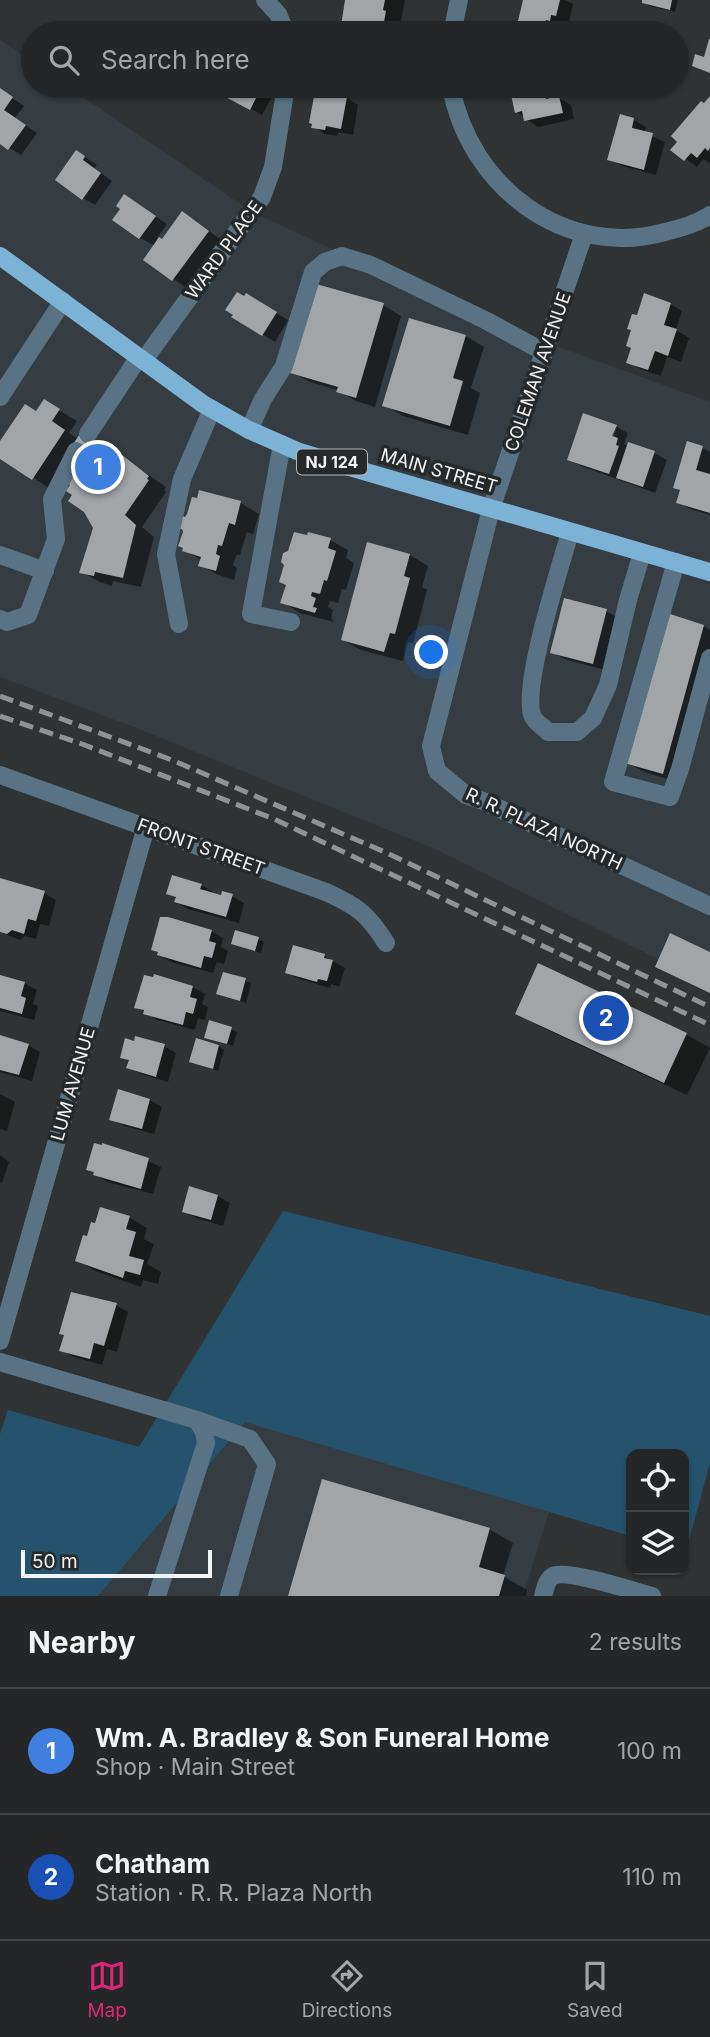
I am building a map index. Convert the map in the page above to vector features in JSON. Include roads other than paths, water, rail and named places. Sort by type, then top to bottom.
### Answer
[{"type":"main road","name":"MAIN STREET","points":[[0,256],[212,410],[249,430],[356,469],[710,572]]},
{"type":"street","points":[[265,0],[281,21]]},
{"type":"street","points":[[455,21],[460,0]]},
{"type":"street","name":"WARD PLACE","points":[[88,435],[141,359],[262,198],[274,167],[284,98]]},
{"type":"street","points":[[454,98],[467,136],[485,167],[507,193],[535,214],[566,229],[618,239],[653,236],[687,226],[710,215]]},
{"type":"street","name":"COLEMAN AVENUE","points":[[491,509],[584,234]]},
{"type":"street","points":[[249,430],[263,399],[284,366],[313,272],[325,262],[342,256],[372,265],[544,352]]},
{"type":"street","points":[[0,397],[63,301]]},
{"type":"street","points":[[179,624],[166,554],[182,479],[212,410]]},
{"type":"street","points":[[282,444],[251,614],[291,622]]},
{"type":"street","points":[[4,621],[28,615],[57,539],[52,499],[76,451]]},
{"type":"street","name":"R. R. PLAZA NORTH","points":[[491,509],[431,746],[437,771],[466,795],[710,906]]},
{"type":"street","points":[[570,531],[538,650],[529,698],[533,718],[548,732],[577,732],[593,718],[608,685],[642,553]]},
{"type":"street","points":[[0,555],[45,570]]},
{"type":"street","points":[[676,562],[613,782],[670,797],[710,658]]},
{"type":"street","name":"FRONT STREET","points":[[0,775],[326,892],[355,905],[372,921],[386,943]]},
{"type":"street","name":"LUM AVENUE","points":[[0,1341],[146,827]]},
{"type":"street","points":[[0,1362],[197,1420],[250,1439],[267,1464],[229,1596]]},
{"type":"street","points":[[157,1596],[206,1443],[204,1432],[197,1420]]},
{"type":"street","points":[[543,1596],[547,1582],[553,1576],[561,1575],[585,1578],[618,1592],[652,1596]]},
{"type":"railway","points":[[0,696],[172,760],[387,853],[710,1007]]},
{"type":"railway","points":[[0,716],[82,744],[274,819],[710,1025]]},
{"type":"place","name":"Wm. A. Bradley & Son Funeral Home","points":[[98,467]]},
{"type":"place","name":"Chatham","points":[[606,1018]]}]
